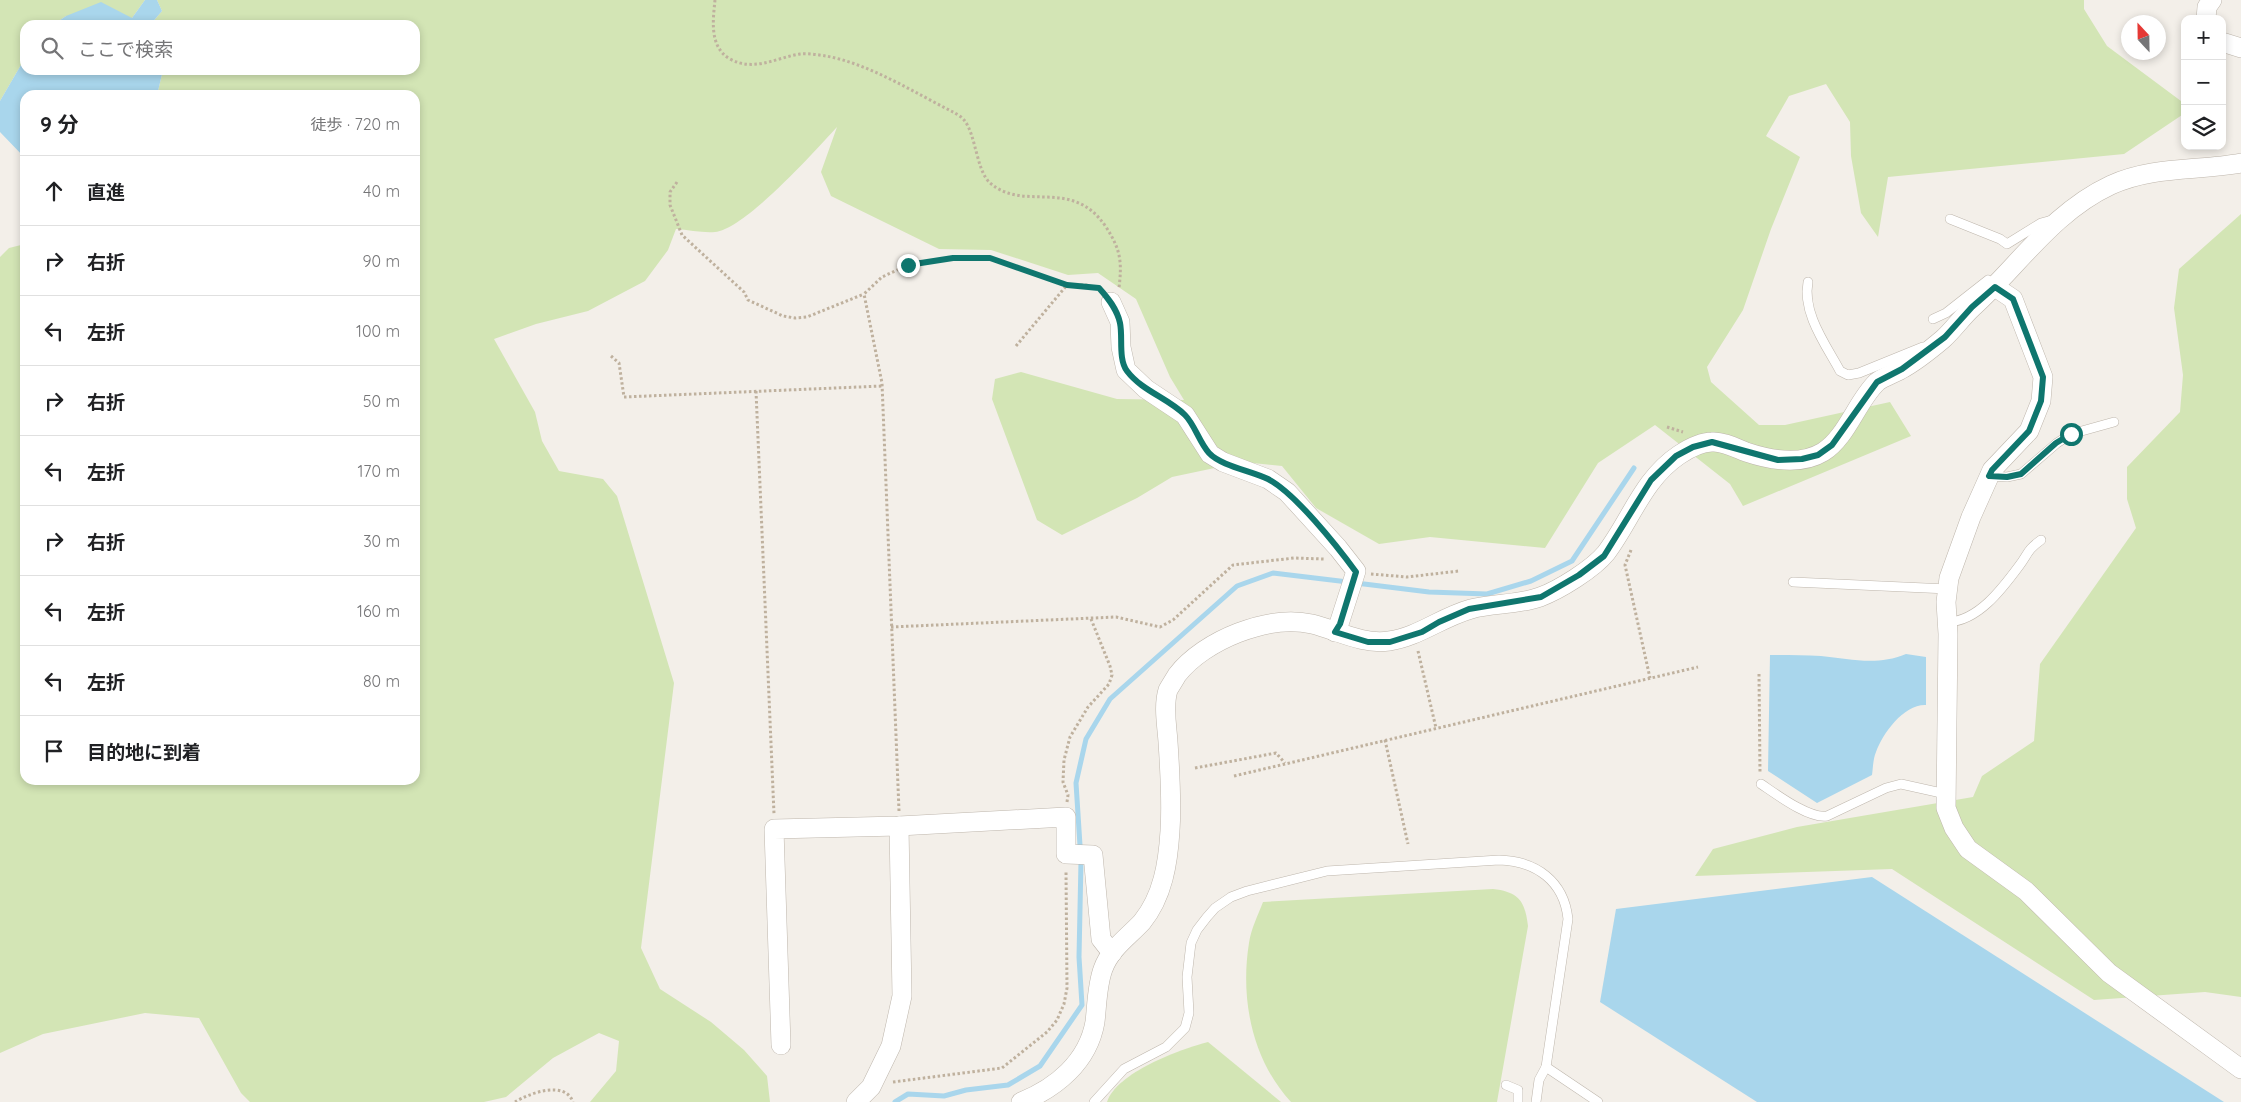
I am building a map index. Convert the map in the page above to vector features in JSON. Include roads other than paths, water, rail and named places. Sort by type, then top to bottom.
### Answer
[{"type":"street","points":[[2206,15],[2207,7],[2212,0]]},
{"type":"street","points":[[2226,43],[2241,48]]},
{"type":"street","points":[[1028,1100],[1066,1077],[1084,1052],[1094,1028],[1103,969],[1112,953],[1154,906],[1164,879],[1170,832],[1172,788],[1166,708],[1168,688],[1180,671],[1219,640],[1258,627],[1285,621],[1310,623],[1368,642],[1390,642],[1414,634],[1469,609],[1541,597],[1579,575],[1604,556],[1651,480],[1676,456],[1693,447],[1712,442],[1778,460],[1802,459],[1818,455],[1832,445],[1877,382],[1902,369],[1936,344],[1995,287],[2041,234],[2059,218],[2087,198],[2112,184],[2146,172],[2215,168],[2241,163]]},
{"type":"street","points":[[1995,287],[2013,299],[2043,377],[2041,401],[2029,431],[1992,470],[1971,517],[1949,578],[1946,808],[1954,828],[1968,849],[2026,891],[2110,973],[2241,1070]]},
{"type":"street","points":[[1112,302],[1120,322],[1126,370],[1146,389],[1185,415],[1210,454],[1223,462],[1268,479],[1287,492],[1352,566],[1348,598],[1335,632]]},
{"type":"street","points":[[781,1045],[774,829],[899,826],[1066,817],[1066,854],[1094,855],[1101,939],[1112,953]]},
{"type":"street","points":[[856,1102],[871,1087],[891,1046],[902,996],[899,826]]},
{"type":"lane","points":[[1950,219],[2000,239],[2007,244],[2041,223],[2059,218]]},
{"type":"lane","points":[[1933,319],[1946,313],[1988,280],[1995,287]]},
{"type":"lane","points":[[1808,282],[1806,292],[1810,313],[1840,371],[1848,375],[1859,373],[1921,347],[1936,344]]},
{"type":"lane","points":[[1989,476],[2007,477],[2021,474],[2052,447],[2071,434],[2114,422]]},
{"type":"lane","points":[[1948,622],[1961,622],[1978,611],[2005,584],[2029,549],[2041,540]]},
{"type":"lane","points":[[1792,582],[1948,589]]},
{"type":"lane","points":[[1761,784],[1782,799],[1820,818],[1886,788],[1901,784],[1946,794]]},
{"type":"lane","points":[[1094,1102],[1124,1069],[1166,1047],[1184,1028],[1189,1013],[1187,977],[1191,942],[1197,930],[1215,908],[1231,897],[1247,891],[1327,871],[1499,860],[1512,860],[1528,864],[1546,874],[1567,904],[1568,919],[1546,1067],[1539,1080],[1536,1102]]},
{"type":"lane","points":[[1546,1067],[1598,1102]]},
{"type":"lane","points":[[1506,1085],[1518,1090],[1518,1102]]},
{"type":"water","points":[[145,0],[157,0],[162,11],[154,20],[60,20],[101,2],[132,18]]},
{"type":"water","points":[[20,67],[20,75],[162,75],[158,90],[20,90],[20,153],[0,132],[0,101]]},
{"type":"water","points":[[1906,654],[1926,657],[1926,705],[1910,709],[1895,721],[1879,744],[1872,775],[1817,803],[1768,771],[1770,655],[1821,656],[1874,661],[1895,658]]},
{"type":"water","points":[[1872,877],[2224,1102],[1757,1102],[1600,1002],[1616,909]]},
{"type":"waterway","points":[[1356,583],[1429,592],[1487,594],[1531,581],[1572,561],[1634,468]]},
{"type":"waterway","points":[[895,1102],[908,1094],[944,1096],[966,1090],[1008,1085],[1040,1066],[1082,1005],[1079,957],[1081,861],[1076,783],[1086,739],[1110,699],[1237,586],[1273,573],[1348,582]]}]
